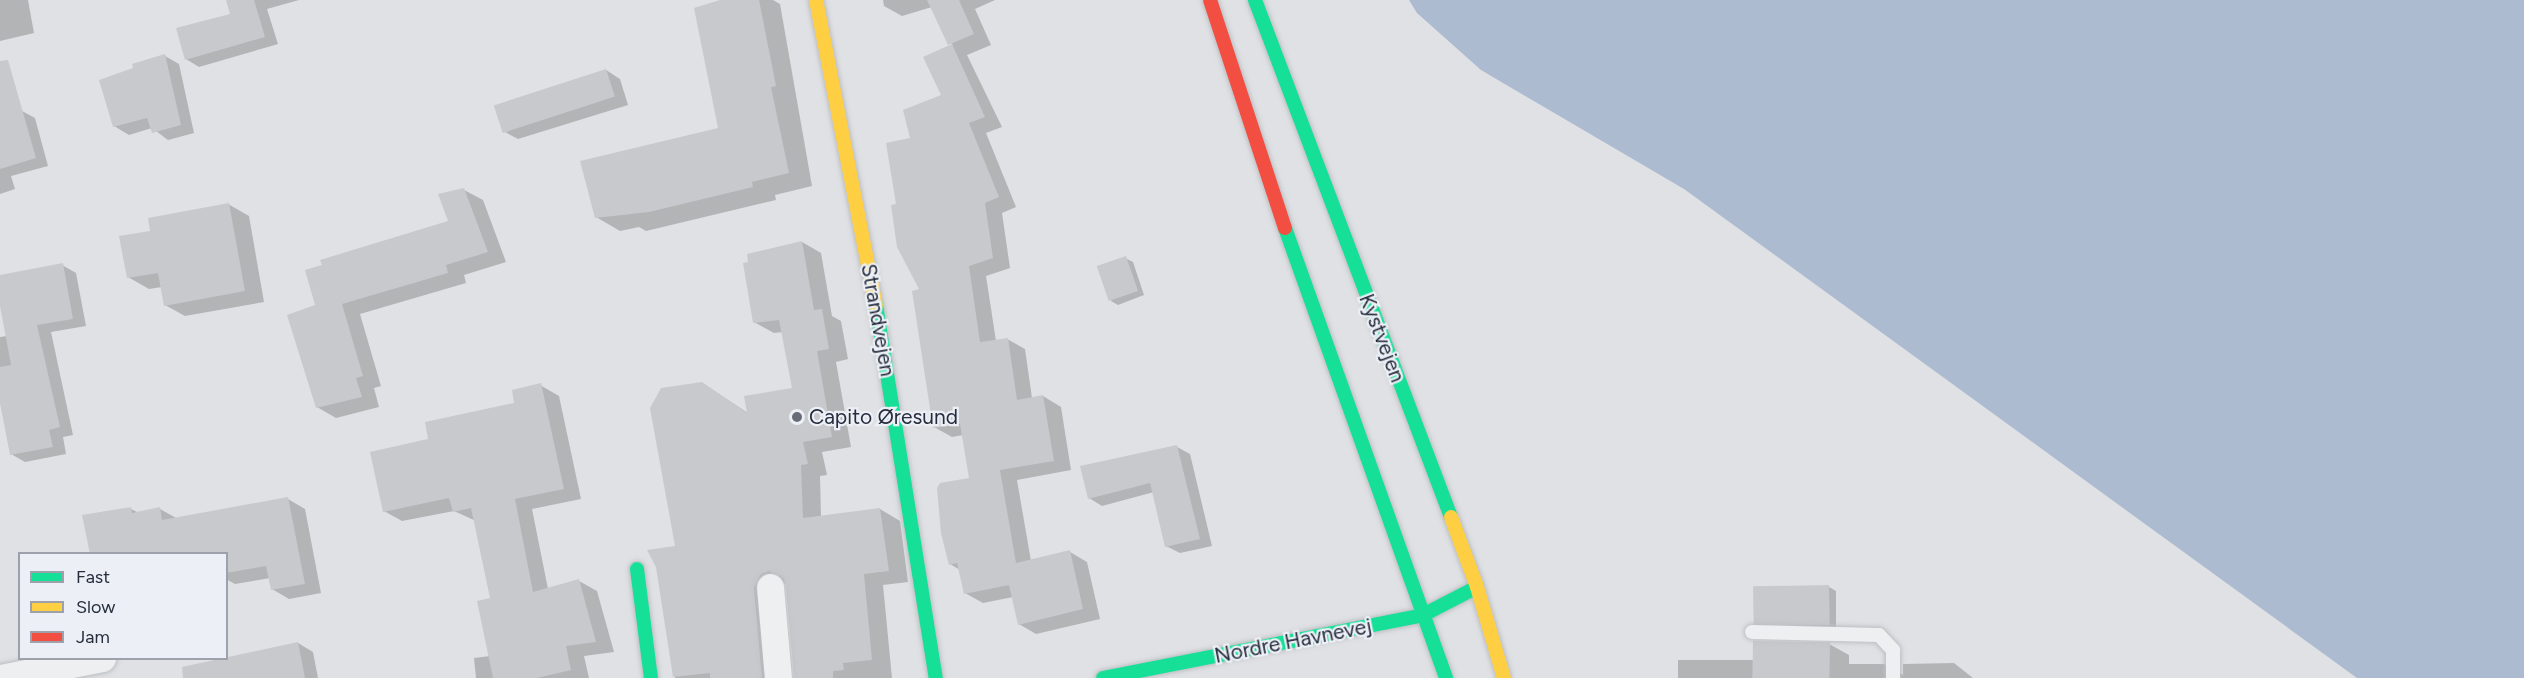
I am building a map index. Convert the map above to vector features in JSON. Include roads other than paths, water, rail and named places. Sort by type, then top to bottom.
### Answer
[{"type":"main road","name":"Strandvejen","points":[[816,0],[875,297],[936,678]]},
{"type":"main road","points":[[1210,0],[1271,189],[1446,678]]},
{"type":"main road","name":"Kystvejen","points":[[1255,0],[1477,587],[1504,678]]},
{"type":"main road","points":[[637,568],[651,678]]},
{"type":"main road","name":"Nordre Havnevej","points":[[1103,678],[1423,615],[1477,587]]},
{"type":"street","points":[[770,587],[778,678]]},
{"type":"street","points":[[0,678],[92,660]]},
{"type":"lane","points":[[1752,632],[1879,635],[1893,650],[1893,678]]},
{"type":"water","points":[[1409,0],[2524,0],[2524,678],[2357,678],[1684,189],[1481,70],[1417,13]]},
{"type":"place","name":"Capito Øresund","points":[[797,417]]}]
